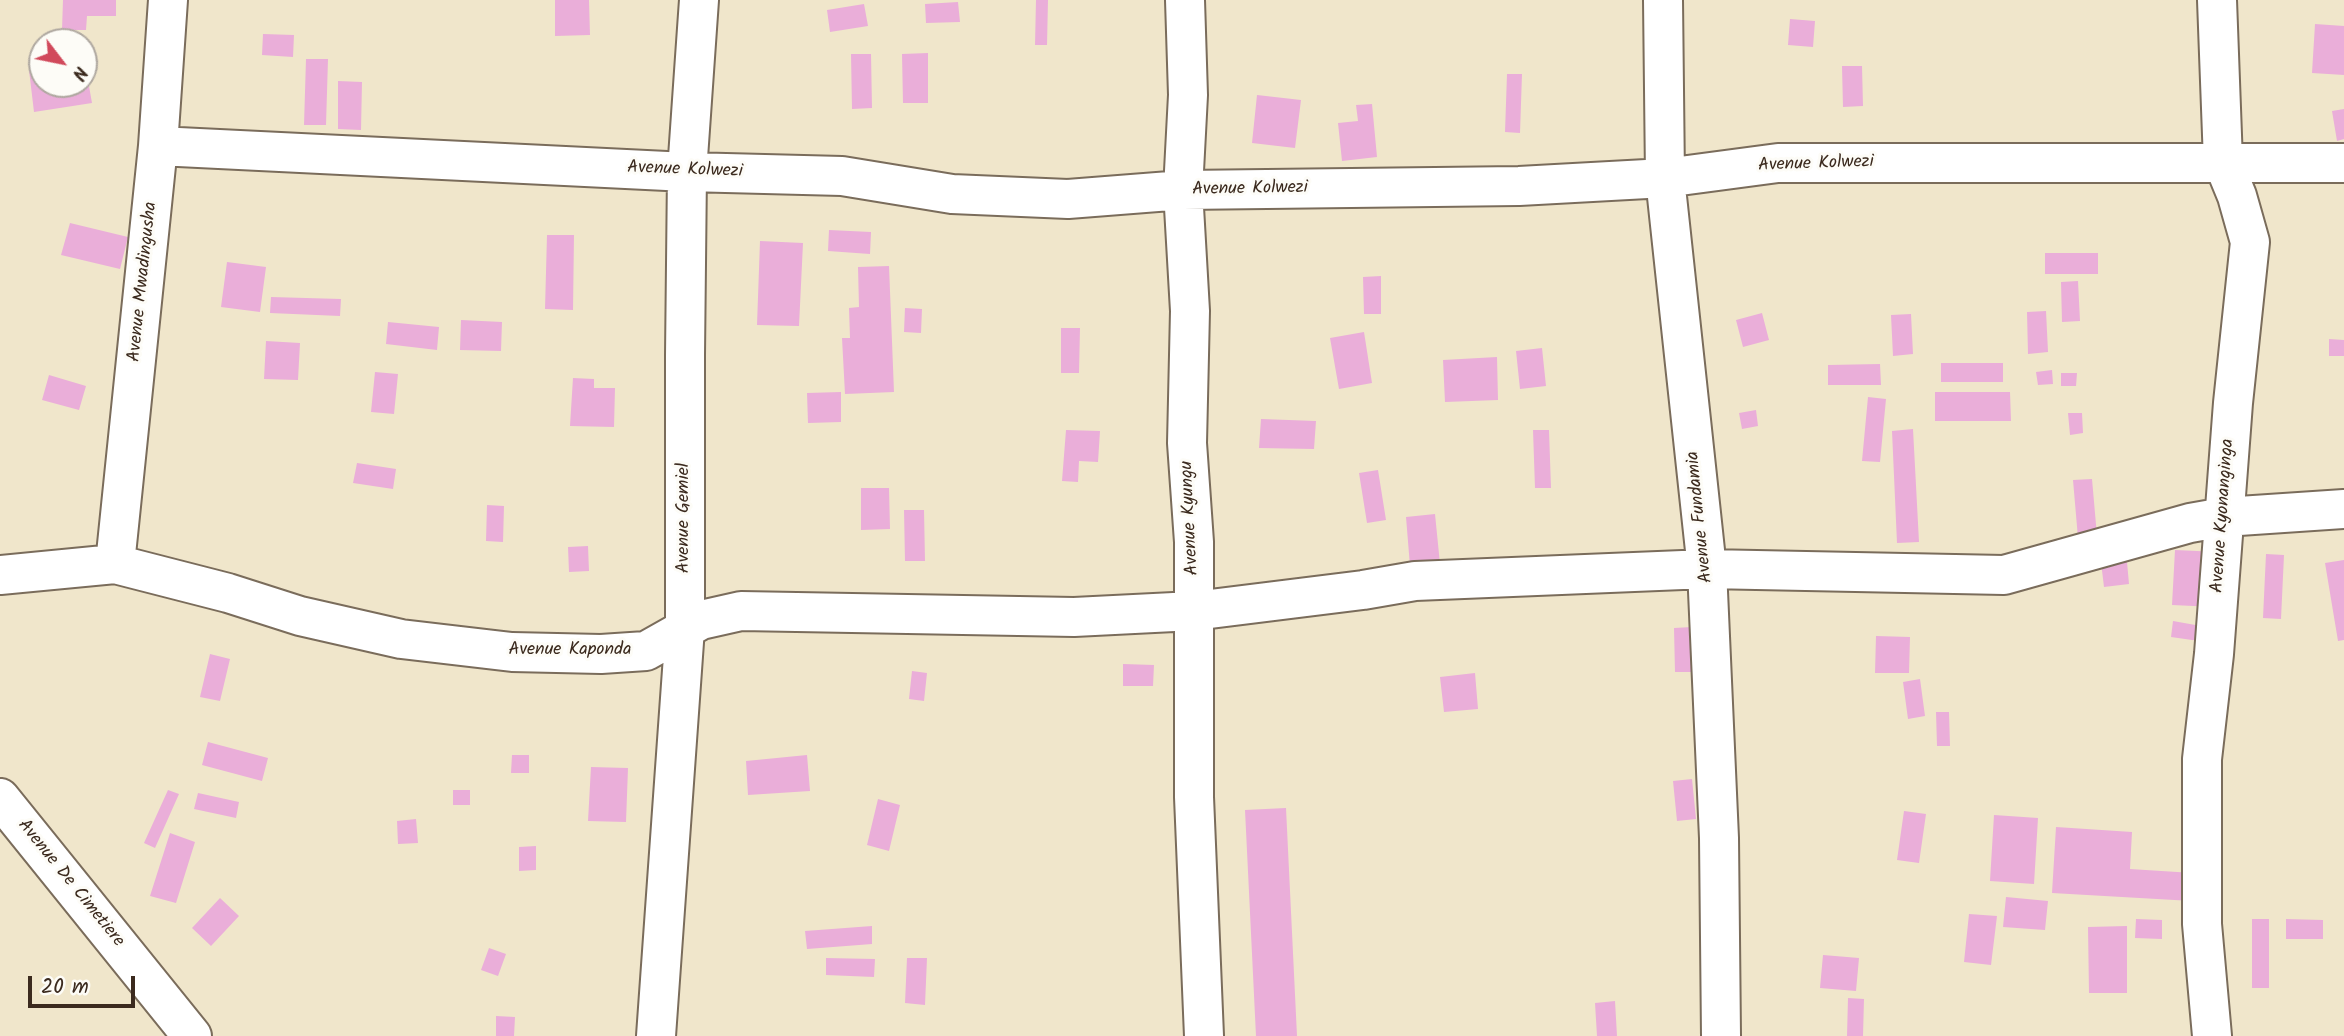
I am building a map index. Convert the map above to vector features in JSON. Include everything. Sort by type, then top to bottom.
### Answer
[{"type":"street","name":"Avenue Mwadingusha","points":[[115,564],[158,146],[168,0]]},
{"type":"street","name":"Avenue Gemiel","points":[[656,1036],[685,628],[687,172],[699,0]]},
{"type":"street","name":"Avenue Kyungu","points":[[1185,0],[1188,95],[1183,191],[1190,312],[1187,443],[1194,542],[1194,797],[1204,1036]]},
{"type":"street","name":"Avenue Fundamia","points":[[1663,0],[1665,178],[1707,569],[1719,838],[1721,1036]]},
{"type":"street","name":"Avenue Kyonanginga","points":[[2212,1036],[2202,924],[2202,760],[2214,654],[2233,403],[2250,242],[2237,196],[2223,162],[2217,0]]},
{"type":"street","name":"Avenue Kolwezi","points":[[158,146],[687,172],[842,176],[952,194],[1068,200],[1183,191],[1520,186],[1665,178],[1778,163],[2344,163]]},
{"type":"street","name":"Avenue Kaponda","points":[[0,575],[115,564],[228,593],[300,616],[401,639],[512,652],[601,654],[646,651],[701,620],[741,611],[1074,617],[1194,611],[1415,581],[1707,569],[2004,575],[2129,538],[2224,517],[2344,509]]},
{"type":"street","name":"Avenue De Cimetiere","points":[[0,798],[192,1036]]},
{"type":"building","points":[[63,0],[116,0],[116,16],[87,16],[86,28],[62,28]]},
{"type":"building","points":[[555,0],[589,0],[590,35],[555,36]]},
{"type":"building","points":[[1036,0],[1048,0],[1047,45],[1035,45]]},
{"type":"building","points":[[958,2],[960,22],[926,23],[925,4]]},
{"type":"building","points":[[864,4],[868,26],[830,32],[827,10]]},
{"type":"building","points":[[1790,19],[1815,21],[1813,47],[1788,45]]},
{"type":"building","points":[[2315,24],[2344,26],[2344,75],[2312,73]]},
{"type":"building","points":[[263,34],[294,35],[293,57],[262,55]]},
{"type":"building","points":[[928,53],[928,103],[903,103],[902,54]]},
{"type":"building","points":[[851,54],[871,54],[872,108],[852,109]]},
{"type":"building","points":[[306,59],[328,59],[326,125],[304,125]]},
{"type":"building","points":[[1842,66],[1862,66],[1863,106],[1843,107]]},
{"type":"building","points":[[1507,74],[1522,74],[1520,133],[1505,132]]},
{"type":"building","points":[[338,81],[362,82],[361,130],[338,129]]},
{"type":"building","points":[[1257,95],[1301,100],[1295,148],[1252,143]]},
{"type":"building","points":[[32,98],[91,98],[92,103],[34,112]]},
{"type":"building","points":[[1372,104],[1377,157],[1342,161],[1338,123],[1358,121],[1356,105]]},
{"type":"building","points":[[2344,109],[2344,139],[2337,141],[2332,111]]},
{"type":"building","points":[[70,223],[128,237],[120,269],[61,255]]},
{"type":"building","points":[[829,230],[871,232],[870,254],[828,251]]},
{"type":"building","points":[[547,235],[574,235],[573,310],[545,309]]},
{"type":"building","points":[[760,241],[803,243],[799,326],[757,325]]},
{"type":"building","points":[[2045,253],[2098,253],[2098,274],[2045,274]]},
{"type":"building","points":[[227,262],[266,267],[260,312],[221,307]]},
{"type":"building","points":[[889,266],[894,392],[845,394],[842,338],[850,338],[849,308],[859,307],[858,267]]},
{"type":"building","points":[[1381,276],[1381,314],[1364,314],[1363,277]]},
{"type":"building","points":[[2078,281],[2080,321],[2062,322],[2061,282]]},
{"type":"building","points":[[271,297],[341,299],[340,316],[270,313]]},
{"type":"building","points":[[905,308],[922,309],[921,333],[904,332]]},
{"type":"building","points":[[2046,311],[2048,352],[2028,354],[2027,312]]},
{"type":"building","points":[[1762,313],[1769,340],[1743,347],[1736,320]]},
{"type":"building","points":[[1911,314],[1913,354],[1893,356],[1891,315]]},
{"type":"building","points":[[461,320],[502,322],[501,351],[460,350]]},
{"type":"building","points":[[388,322],[439,327],[437,350],[386,344]]},
{"type":"building","points":[[1061,328],[1080,328],[1079,373],[1061,373]]},
{"type":"building","points":[[1364,332],[1372,383],[1339,389],[1330,338]]},
{"type":"building","points":[[2329,339],[2344,340],[2344,356],[2329,356]]},
{"type":"building","points":[[266,341],[300,343],[298,380],[264,379]]},
{"type":"building","points":[[1542,348],[1546,386],[1520,389],[1516,351]]},
{"type":"building","points":[[1497,357],[1498,400],[1445,402],[1443,360]]},
{"type":"building","points":[[1941,363],[2003,363],[2003,382],[1941,382]]},
{"type":"building","points":[[1880,364],[1881,385],[1828,385],[1828,365]]},
{"type":"building","points":[[2052,370],[2053,384],[2038,385],[2036,372]]},
{"type":"building","points":[[375,372],[398,374],[394,414],[371,412]]},
{"type":"building","points":[[2061,373],[2077,373],[2076,386],[2061,386]]},
{"type":"building","points":[[49,375],[86,386],[79,410],[42,400]]},
{"type":"building","points":[[573,378],[594,379],[594,388],[615,388],[614,427],[570,426]]},
{"type":"building","points":[[841,392],[841,422],[808,423],[807,393]]},
{"type":"building","points":[[1935,392],[2010,392],[2011,421],[1935,421]]},
{"type":"building","points":[[1868,397],[1886,399],[1880,462],[1862,461]]},
{"type":"building","points":[[1756,410],[1758,426],[1742,429],[1739,413]]},
{"type":"building","points":[[2068,413],[2082,413],[2083,433],[2070,435]]},
{"type":"building","points":[[1261,419],[1316,421],[1314,449],[1259,448]]},
{"type":"building","points":[[1913,429],[1919,542],[1897,543],[1892,431]]},
{"type":"building","points":[[1066,430],[1100,431],[1098,462],[1079,461],[1078,482],[1062,481]]},
{"type":"building","points":[[1533,430],[1549,430],[1551,488],[1535,488]]},
{"type":"building","points":[[357,463],[396,469],[393,489],[353,483]]},
{"type":"building","points":[[1378,470],[1386,520],[1367,523],[1359,473]]},
{"type":"building","points":[[2092,479],[2097,536],[2078,538],[2073,480]]},
{"type":"building","points":[[861,488],[889,488],[890,529],[861,530]]},
{"type":"building","points":[[487,505],[504,506],[503,542],[486,541]]},
{"type":"building","points":[[904,510],[924,510],[925,561],[905,561]]},
{"type":"building","points":[[1435,514],[1440,564],[1410,566],[1406,517]]},
{"type":"building","points":[[588,546],[589,571],[569,572],[568,547]]},
{"type":"building","points":[[2175,550],[2219,552],[2215,607],[2172,605]]},
{"type":"building","points":[[2126,551],[2129,584],[2104,587],[2100,554]]},
{"type":"building","points":[[2266,554],[2284,555],[2281,619],[2263,618]]},
{"type":"building","points":[[2344,560],[2344,640],[2338,641],[2325,563]]},
{"type":"building","points":[[2173,621],[2201,626],[2199,641],[2171,637]]},
{"type":"building","points":[[1692,627],[1693,672],[1675,672],[1674,628]]},
{"type":"building","points":[[1876,636],[1910,637],[1909,673],[1875,673]]},
{"type":"building","points":[[210,654],[230,659],[220,701],[200,697]]},
{"type":"building","points":[[1123,664],[1154,665],[1153,686],[1123,686]]},
{"type":"building","points":[[912,671],[927,673],[924,701],[909,699]]},
{"type":"building","points":[[1475,673],[1478,709],[1444,712],[1440,677]]},
{"type":"building","points":[[1920,679],[1925,716],[1908,719],[1903,682]]},
{"type":"building","points":[[1936,712],[1949,712],[1950,746],[1937,746]]},
{"type":"building","points":[[208,742],[268,758],[262,781],[202,765]]},
{"type":"building","points":[[512,755],[529,755],[529,773],[511,773]]},
{"type":"building","points":[[807,755],[810,791],[748,795],[746,761]]},
{"type":"building","points":[[591,767],[628,768],[626,822],[588,821]]},
{"type":"building","points":[[1692,779],[1696,819],[1677,821],[1673,781]]},
{"type":"building","points":[[168,790],[179,794],[155,848],[144,843]]},
{"type":"building","points":[[453,790],[470,790],[470,805],[453,805]]},
{"type":"building","points":[[198,793],[239,802],[236,818],[194,809]]},
{"type":"building","points":[[878,799],[900,805],[889,851],[867,845]]},
{"type":"building","points":[[1286,808],[1297,1036],[1256,1036],[1245,810]]},
{"type":"building","points":[[1904,811],[1926,814],[1919,863],[1897,860]]},
{"type":"building","points":[[1994,815],[2038,818],[2034,884],[1990,881]]},
{"type":"building","points":[[416,819],[418,843],[398,844],[397,821]]},
{"type":"building","points":[[2056,827],[2132,832],[2130,869],[2193,873],[2192,901],[2052,893]]},
{"type":"building","points":[[170,833],[195,842],[176,903],[150,896]]},
{"type":"building","points":[[536,846],[536,870],[519,871],[519,847]]},
{"type":"building","points":[[2006,897],[2048,901],[2045,930],[2003,927]]},
{"type":"building","points":[[220,898],[239,916],[211,946],[192,928]]},
{"type":"building","points":[[1969,914],[1997,916],[1991,965],[1964,962]]},
{"type":"building","points":[[2136,919],[2162,920],[2162,939],[2135,938]]},
{"type":"building","points":[[2252,919],[2269,919],[2269,988],[2252,988]]},
{"type":"building","points":[[2286,919],[2323,920],[2323,939],[2286,939]]},
{"type":"building","points":[[872,926],[872,944],[807,949],[805,931]]},
{"type":"building","points":[[2127,926],[2127,993],[2089,993],[2088,927]]},
{"type":"building","points":[[489,948],[506,954],[498,976],[481,970]]},
{"type":"building","points":[[1823,955],[1859,958],[1856,991],[1820,988]]},
{"type":"building","points":[[826,958],[875,959],[874,977],[826,975]]},
{"type":"building","points":[[907,958],[927,958],[925,1005],[905,1003]]},
{"type":"building","points":[[1848,998],[1864,999],[1863,1036],[1847,1036]]},
{"type":"building","points":[[1615,1001],[1617,1036],[1597,1036],[1595,1003]]},
{"type":"building","points":[[496,1016],[515,1017],[514,1036],[496,1036]]}]
